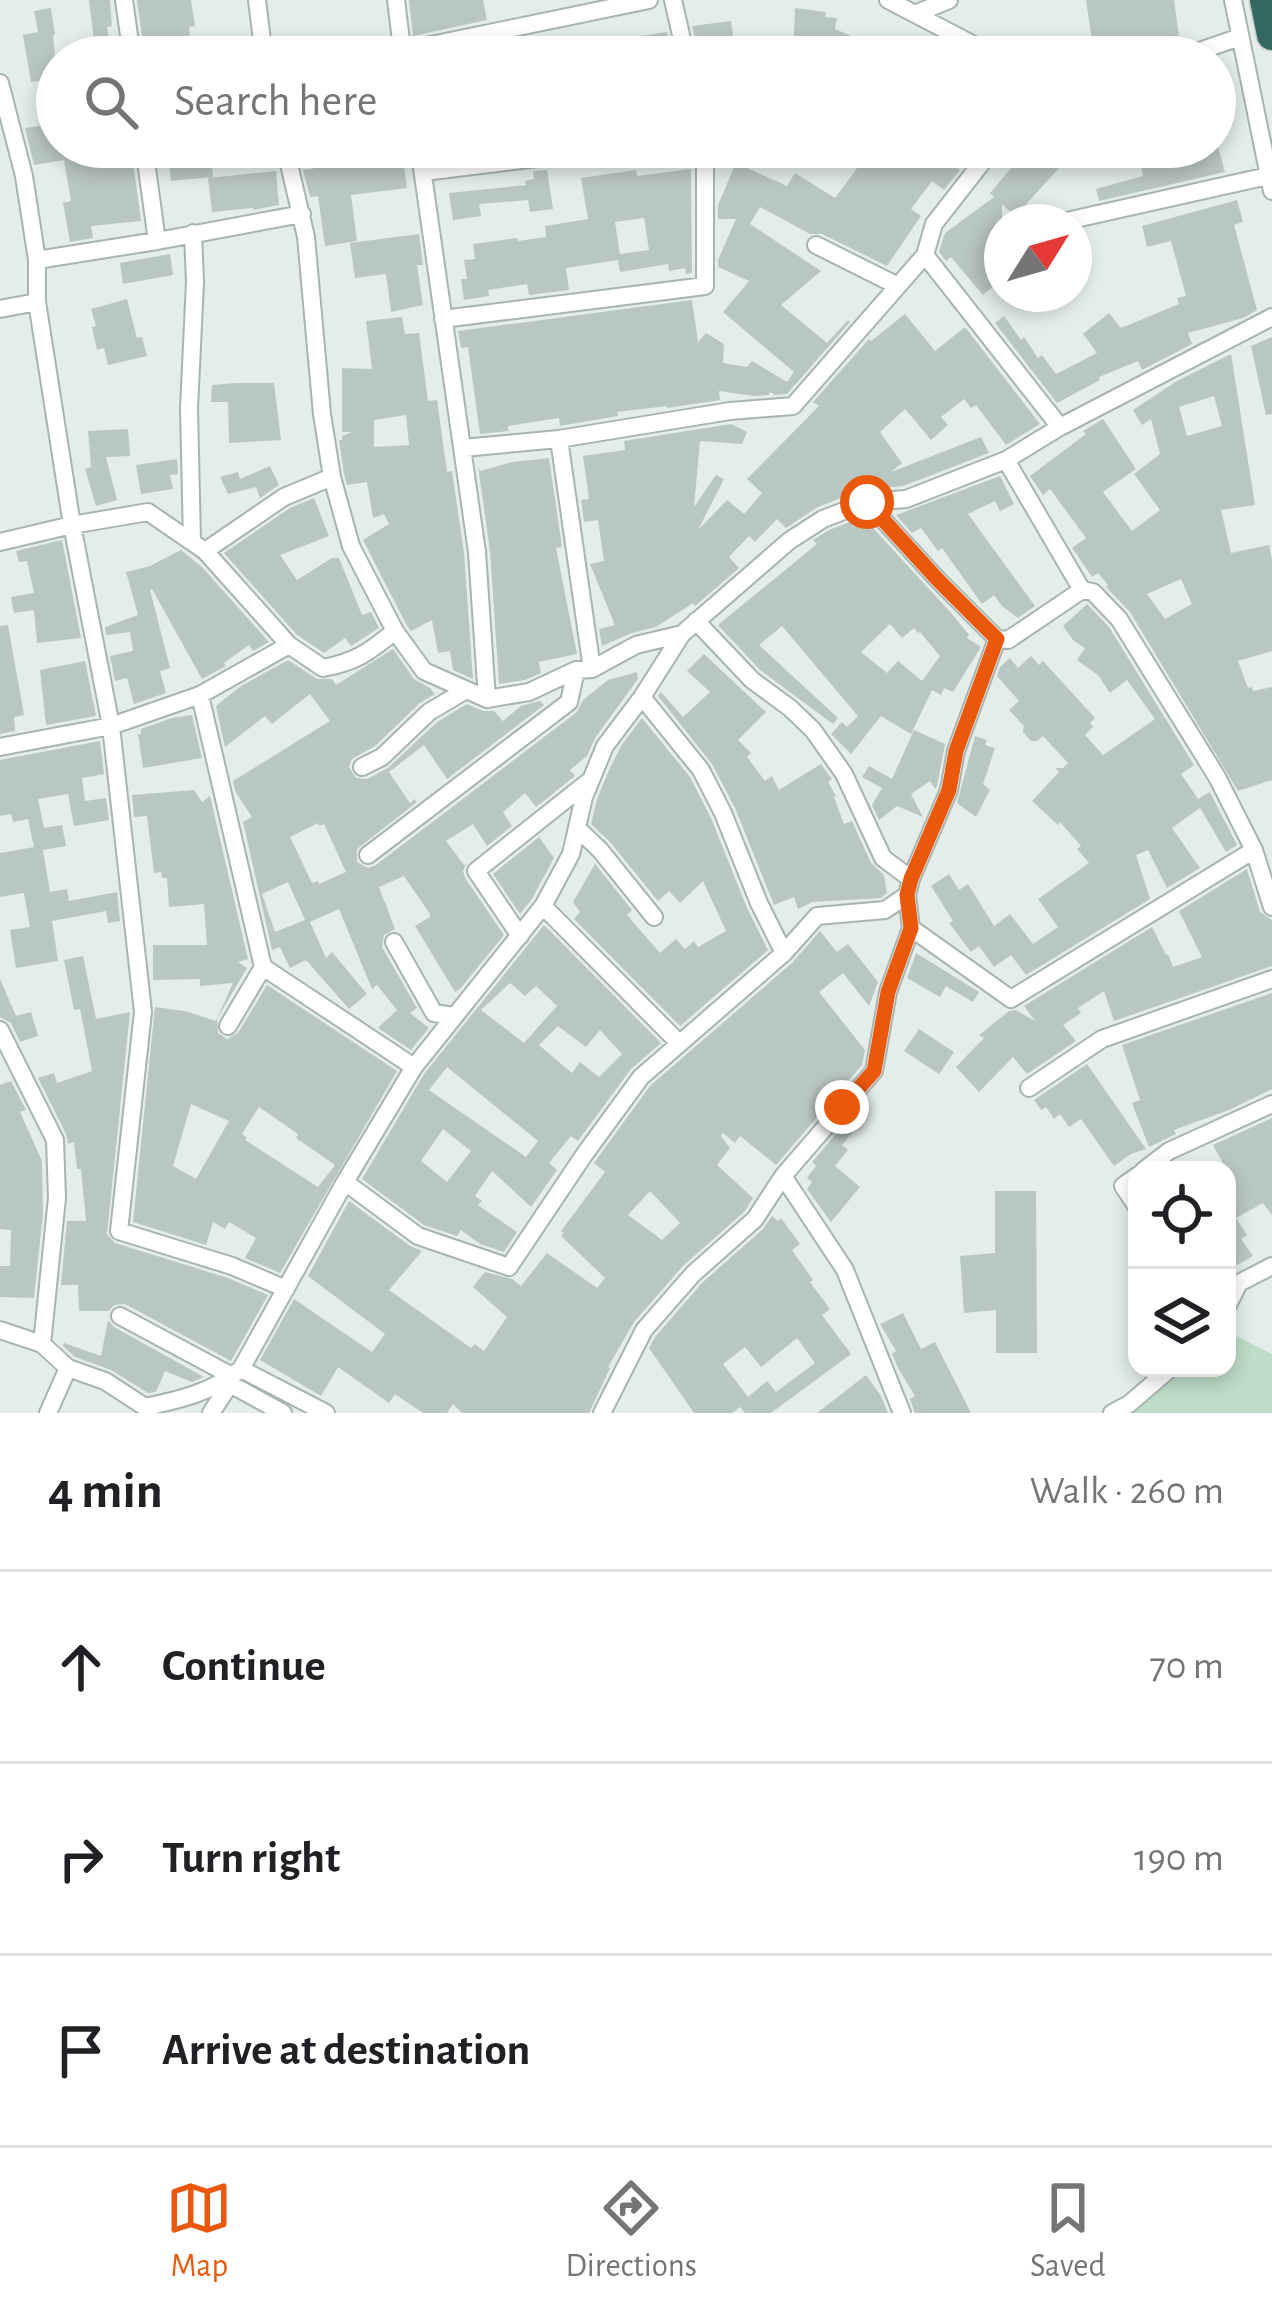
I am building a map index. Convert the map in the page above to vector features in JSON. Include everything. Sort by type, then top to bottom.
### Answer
[{"type":"highway","points":[[1265,0],[1272,34]]},
{"type":"street","points":[[124,0],[129,36]]},
{"type":"street","points":[[256,0],[261,36]]},
{"type":"street","points":[[396,0],[401,36]]},
{"type":"street","points":[[488,36],[649,0]]},
{"type":"street","points":[[673,0],[681,36]]},
{"type":"street","points":[[888,0],[959,36]]},
{"type":"street","points":[[917,13],[949,0]]},
{"type":"street","points":[[1092,216],[1271,180],[1233,0]]},
{"type":"street","points":[[1236,38],[1240,37]]},
{"type":"street","points":[[0,82],[24,176],[72,525],[111,726],[143,1012],[118,1231],[232,1266],[286,1289]]},
{"type":"street","points":[[147,168],[157,241]]},
{"type":"street","points":[[290,168],[302,214],[332,477],[351,546],[395,631],[424,671],[487,699],[529,692],[636,645],[682,634]]},
{"type":"street","points":[[423,168],[478,552],[487,699]]},
{"type":"street","points":[[424,172],[456,168]]},
{"type":"street","points":[[443,319],[705,286],[705,168]]},
{"type":"street","points":[[463,448],[793,406],[925,255],[934,224],[977,168]]},
{"type":"street","points":[[37,260],[302,214]]},
{"type":"street","points":[[193,233],[189,407],[199,546]]},
{"type":"street","points":[[816,245],[898,286]]},
{"type":"street","points":[[925,255],[1060,427]]},
{"type":"street","points":[[0,309],[38,302]]},
{"type":"street","points":[[211,1413],[414,1067],[543,906],[571,854],[605,746],[682,634],[789,542],[823,519],[867,502],[906,499],[1006,460],[1272,317]]},
{"type":"street","points":[[368,855],[569,702],[584,669],[560,439]]},
{"type":"street","points":[[1006,460],[1082,590]]},
{"type":"street","points":[[199,546],[284,497],[332,477]]},
{"type":"street","points":[[867,502],[997,639],[1008,640],[1082,590],[1093,592],[1119,620],[1216,777],[1254,850],[1272,908]]},
{"type":"street","points":[[0,542],[148,512],[199,546],[289,644],[322,668],[363,656],[395,631]]},
{"type":"street","points":[[602,1413],[644,1330],[693,1274],[755,1219],[783,1176],[874,1071],[888,992],[911,928],[909,887],[883,858],[844,774],[812,730],[752,680],[696,621]]},
{"type":"street","points":[[345,1182],[418,1236],[508,1267],[641,1078],[784,953],[818,916],[885,910],[909,887],[949,790],[956,751],[997,639]]},
{"type":"street","points":[[0,747],[111,726],[200,695],[289,644]]},
{"type":"street","points":[[362,767],[382,757],[429,712],[466,690]]},
{"type":"street","points":[[200,695],[263,967],[414,1067]]},
{"type":"street","points":[[642,697],[701,770],[784,953]]},
{"type":"street","points":[[520,936],[476,871],[591,780]]},
{"type":"street","points":[[577,828],[654,917]]},
{"type":"street","points":[[911,928],[1011,999],[1254,850]]},
{"type":"street","points":[[543,906],[679,1043]]},
{"type":"street","points":[[394,941],[434,1013],[453,1016]]},
{"type":"street","points":[[228,1026],[263,967]]},
{"type":"street","points":[[1029,1088],[1102,1039],[1272,979]]},
{"type":"street","points":[[1,1035],[56,1140],[57,1198],[42,1344]]},
{"type":"street","points":[[1156,1161],[1272,1104]]},
{"type":"street","points":[[783,1176],[845,1270],[902,1413]]},
{"type":"street","points":[[1236,1290],[1240,1283],[1272,1266]]},
{"type":"street","points":[[120,1316],[234,1376],[326,1413]]},
{"type":"street","points":[[0,1330],[42,1344],[68,1368],[105,1381],[145,1407],[190,1398],[234,1376]]},
{"type":"street","points":[[48,1413],[68,1368]]},
{"type":"street","points":[[234,1376],[284,1413]]},
{"type":"street","points":[[1112,1413],[1160,1377]]},
{"type":"green space","points":[[1236,1336],[1272,1354],[1272,1413],[1112,1413],[1159,1377],[1236,1377]]},
{"type":"building","points":[[89,0],[110,0],[108,36],[93,36]]},
{"type":"building","points":[[137,0],[191,0],[195,26],[189,27],[190,36],[142,36]]},
{"type":"building","points":[[409,0],[483,0],[487,20],[413,36]]},
{"type":"building","points":[[1086,0],[1174,0],[1179,36],[1091,36]]},
{"type":"building","points":[[51,8],[55,35],[36,36],[36,81],[31,82],[23,35],[38,32],[34,11]]},
{"type":"building","points":[[795,8],[826,12],[825,17],[837,18],[835,29],[851,36],[794,36]]},
{"type":"building","points":[[731,21],[733,36],[695,36],[692,26]]},
{"type":"building","points":[[36,126],[36,165],[34,165],[25,128]]},
{"type":"building","points":[[65,168],[134,168],[141,221],[91,226],[93,238],[70,242],[63,203],[71,201]]},
{"type":"building","points":[[170,168],[212,168],[213,177],[171,181]]},
{"type":"building","points":[[404,168],[407,188],[351,195],[357,241],[325,246],[318,196],[310,197],[303,170]]},
{"type":"building","points":[[734,168],[747,168],[787,186],[795,173],[835,198],[857,168],[960,170],[944,190],[932,181],[911,209],[921,216],[887,266],[760,207],[750,224],[821,271],[781,305],[827,343],[850,322],[787,394],[719,391],[720,400],[617,412],[618,416],[560,426],[559,418],[480,434],[468,347],[461,348],[458,331],[692,300],[698,342],[706,333],[724,344],[723,363],[747,367],[752,361],[787,382],[794,372],[723,312],[749,281],[718,267],[736,219],[718,219],[718,205]]},
{"type":"building","points":[[1011,168],[1059,168],[1026,204],[984,204],[994,197],[990,193]]},
{"type":"building","points":[[1141,168],[1224,168],[1225,172],[1099,201],[1096,189],[1143,176]]},
{"type":"building","points":[[691,169],[692,273],[686,274],[685,268],[669,271],[668,264],[620,272],[618,260],[566,268],[569,290],[529,295],[527,284],[488,290],[489,296],[464,300],[464,260],[475,259],[473,244],[546,237],[545,226],[588,219],[581,178],[636,170],[637,176]],"holes":[[[644,218],[649,250],[620,254],[615,222]]]},
{"type":"building","points":[[547,170],[553,209],[530,212],[528,200],[479,204],[481,216],[453,220],[449,193],[526,185],[525,181],[534,179],[533,171]]},
{"type":"building","points":[[276,171],[279,205],[212,212],[208,178]]},
{"type":"building","points":[[1237,200],[1243,222],[1234,225],[1257,310],[1188,333],[1192,344],[1142,370],[1138,361],[1099,377],[1057,403],[995,323],[1004,316],[1056,374],[1097,353],[1083,334],[1109,313],[1121,328],[1179,304],[1177,298],[1186,296],[1171,241],[1147,247],[1142,226]]},
{"type":"building","points":[[984,204],[983,295],[951,257],[946,261],[939,252],[945,233]]},
{"type":"building","points":[[419,234],[423,265],[417,265],[423,305],[391,312],[386,274],[355,278],[350,243]]},
{"type":"building","points":[[170,254],[173,275],[123,284],[120,263]]},
{"type":"building","points":[[127,299],[147,356],[108,365],[104,348],[97,350],[91,309]]},
{"type":"building","points":[[905,314],[935,351],[965,327],[1040,424],[1006,445],[976,405],[971,408],[964,399],[941,417],[948,425],[931,440],[905,409],[880,432],[902,463],[891,472],[981,437],[989,453],[903,486],[862,490],[818,507],[786,528],[777,519],[755,542],[749,536],[729,557],[739,568],[695,606],[656,627],[602,646],[599,629],[615,625],[590,564],[604,561],[598,520],[584,522],[581,500],[589,499],[583,456],[625,450],[624,441],[731,424],[747,432],[742,444],[700,441],[694,507],[716,475],[724,479],[698,530],[727,500],[744,514],[762,493],[747,479],[819,406],[813,402],[869,339]]},
{"type":"building","points":[[402,317],[405,334],[419,333],[428,401],[437,400],[447,472],[452,471],[464,553],[473,679],[453,670],[450,651],[438,653],[432,620],[411,631],[363,540],[389,524],[384,514],[373,518],[367,482],[347,485],[339,440],[352,432],[342,432],[342,368],[372,369],[366,321]],"holes":[[[406,415],[409,445],[374,447],[374,420]]]},
{"type":"building","points":[[1272,337],[1272,414],[1266,415],[1251,346]]},
{"type":"building","points":[[1231,354],[1255,505],[1221,510],[1231,553],[1269,545],[1272,560],[1272,651],[1238,661],[1248,688],[1272,687],[1272,780],[1238,791],[1130,612],[1098,573],[1092,577],[1072,548],[1086,538],[1050,489],[1043,495],[1030,476],[1103,419],[1136,469],[1103,492],[1132,531],[1160,510],[1134,474],[1160,454],[1151,419],[1142,425],[1133,410]],"holes":[[[1214,396],[1222,426],[1187,436],[1179,407]],[[1181,579],[1192,604],[1165,619],[1147,594]]]},
{"type":"building","points":[[274,383],[281,440],[229,443],[228,402],[211,402],[212,385]]},
{"type":"building","points":[[128,429],[130,456],[106,457],[117,500],[96,506],[85,469],[91,467],[88,431]]},
{"type":"building","points":[[549,458],[562,547],[556,548],[577,654],[539,662],[541,673],[499,684],[490,551],[478,466],[480,471]]},
{"type":"building","points":[[177,459],[178,474],[170,475],[173,489],[141,494],[136,465]]},
{"type":"building","points":[[270,466],[279,485],[260,498],[256,487],[228,494],[220,477],[238,472],[240,479]]},
{"type":"building","points":[[1000,476],[1014,504],[1000,511],[995,501],[968,514],[1035,606],[1018,618],[994,595],[982,604],[942,548],[938,551],[921,528],[912,533],[896,515]]},
{"type":"building","points":[[314,498],[329,536],[280,555],[297,580],[339,558],[362,615],[371,612],[379,628],[351,646],[345,638],[324,653],[297,635],[224,553],[290,508]]},
{"type":"building","points":[[863,517],[952,614],[967,638],[981,647],[953,692],[944,688],[941,695],[932,690],[911,734],[881,716],[851,754],[831,734],[842,722],[847,727],[858,716],[782,626],[759,645],[838,718],[833,724],[760,670],[718,625],[829,530]],"holes":[[[890,624],[902,638],[914,628],[940,656],[922,681],[898,661],[887,673],[861,652]]]},
{"type":"building","points":[[62,540],[81,638],[37,643],[34,610],[14,613],[11,597],[34,593],[27,561],[19,562],[16,551]]},
{"type":"building","points":[[181,550],[269,642],[253,651],[249,645],[202,679],[152,589],[170,668],[160,671],[166,693],[134,704],[127,678],[115,681],[110,656],[133,651],[130,632],[106,635],[105,627],[138,615],[126,572]]},
{"type":"building","points":[[1087,604],[1109,627],[1194,765],[1181,774],[1198,799],[1210,792],[1237,845],[1226,852],[1200,808],[1172,828],[1200,868],[1167,888],[1148,850],[1136,855],[1150,899],[1026,975],[1011,955],[994,967],[979,946],[971,952],[949,923],[953,921],[931,886],[949,874],[959,890],[968,884],[994,926],[1010,914],[1033,944],[1058,927],[1038,899],[1089,863],[1060,822],[1058,825],[1032,801],[1059,772],[1055,768],[1068,763],[1043,736],[1031,741],[1023,732],[1024,726],[1009,710],[1019,701],[997,676],[1010,658],[1018,668],[1031,656],[1039,665],[1043,661],[1095,718],[1085,735],[1103,755],[1155,719],[1127,680],[1110,693],[1098,675],[1077,660],[1085,648],[1063,626]]},
{"type":"building","points":[[8,625],[24,715],[14,717],[15,731],[0,734],[0,626]]},
{"type":"building","points":[[393,649],[414,679],[435,694],[375,746],[352,759],[349,767],[356,778],[367,779],[388,768],[437,722],[467,704],[494,711],[503,721],[521,706],[540,701],[544,705],[447,779],[424,745],[389,772],[410,803],[417,802],[357,849],[357,862],[368,868],[577,712],[583,700],[608,680],[637,672],[638,679],[587,756],[570,770],[575,776],[536,807],[525,793],[503,812],[512,826],[487,846],[473,824],[446,841],[466,864],[465,878],[504,935],[460,989],[455,992],[415,926],[430,914],[404,876],[379,887],[395,929],[384,935],[382,947],[417,1008],[410,1013],[429,1028],[411,1050],[378,1028],[397,1010],[377,985],[372,989],[339,909],[310,922],[326,958],[332,952],[367,994],[349,1009],[306,960],[290,968],[280,947],[272,950],[243,822],[252,817],[233,781],[330,721],[310,694],[272,724],[265,716],[225,747],[216,706],[288,660],[336,685]],"holes":[[[324,824],[346,872],[319,884],[312,883],[290,837]],[[288,882],[305,920],[275,932],[262,894]]]},
{"type":"building","points":[[704,654],[766,712],[738,740],[751,753],[747,757],[765,781],[772,776],[779,790],[821,764],[832,779],[828,782],[844,824],[852,821],[871,863],[884,875],[887,893],[881,898],[813,902],[798,909],[794,897],[774,905],[712,764],[658,696],[661,692],[683,717],[710,692],[687,671]]},
{"type":"building","points":[[85,661],[96,716],[46,725],[40,670]]},
{"type":"building","points":[[192,715],[202,758],[143,768],[141,729]]},
{"type":"building","points":[[642,718],[690,777],[768,950],[680,1026],[574,919],[580,912],[573,902],[595,864],[632,910],[627,915],[660,953],[676,939],[685,949],[694,941],[698,947],[726,931],[703,881],[680,903],[669,891],[658,901],[591,824],[609,770]]},
{"type":"building","points":[[914,730],[945,744],[937,786],[935,789],[930,781],[911,794],[923,817],[897,806],[879,820],[872,805],[882,788],[862,777],[869,766],[892,779]]},
{"type":"building","points":[[975,736],[995,748],[983,784],[990,790],[976,817],[957,803]]},
{"type":"building","points":[[100,741],[104,774],[82,778],[85,801],[106,798],[109,820],[74,826],[68,794],[38,799],[44,828],[62,825],[66,846],[43,850],[50,892],[67,889],[69,901],[117,892],[120,921],[108,923],[106,911],[52,921],[58,961],[16,968],[10,930],[30,927],[24,893],[0,897],[0,853],[34,847],[28,819],[13,822],[11,814],[0,816],[0,760]]},
{"type":"building","points":[[194,790],[202,802],[210,796],[248,959],[238,962],[247,968],[217,1019],[218,1033],[227,1039],[238,1033],[267,985],[397,1071],[280,1273],[245,1258],[256,1238],[229,1222],[225,1229],[213,1222],[206,1245],[133,1222],[155,1007],[216,1021],[233,983],[200,986],[200,979],[153,980],[153,945],[207,945],[204,904],[169,907],[167,878],[154,873],[147,816],[134,817],[132,795]],"holes":[[[191,1104],[229,1121],[196,1179],[173,1166]],[[259,1107],[335,1165],[318,1187],[245,1140],[242,1134]]]},
{"type":"building","points":[[539,837],[554,858],[520,914],[493,874]]},
{"type":"building","points":[[1247,869],[1260,912],[1272,920],[1272,966],[1114,1021],[1104,991],[1063,1025],[1076,1041],[1027,1074],[1013,1057],[979,1092],[956,1067],[984,1038],[979,1035],[1009,1011],[1035,1021],[1024,1006],[1152,927],[1173,967],[1202,957],[1179,911]]},
{"type":"building","points":[[544,925],[661,1043],[631,1069],[578,1141],[571,1136],[549,1163],[557,1170],[531,1207],[492,1171],[475,1196],[482,1201],[478,1205],[517,1232],[504,1252],[480,1244],[461,1230],[457,1236],[424,1225],[362,1179],[424,1074]],"holes":[[[510,983],[525,996],[536,986],[557,1006],[524,1043],[481,1010]],[[558,1026],[586,1047],[600,1030],[622,1054],[599,1077],[580,1062],[572,1073],[539,1045]],[[447,1067],[538,1141],[526,1157],[429,1090]],[[443,1129],[471,1151],[447,1182],[421,1161]]]},
{"type":"building","points":[[820,931],[837,952],[848,944],[878,982],[869,1006],[843,973],[819,992],[865,1050],[862,1065],[776,1165],[740,1136],[735,1143],[723,1133],[730,1148],[717,1165],[753,1198],[634,1322],[589,1413],[462,1413],[453,1404],[447,1413],[423,1413],[395,1394],[389,1403],[338,1367],[321,1396],[260,1360],[294,1299],[372,1352],[385,1334],[308,1276],[349,1201],[422,1251],[389,1290],[471,1348],[475,1344],[484,1351],[507,1317],[473,1287],[485,1272],[521,1286],[547,1253],[597,1288],[605,1278],[561,1236],[605,1172],[594,1163],[650,1086],[792,963]],"holes":[[[650,1191],[680,1223],[662,1240],[628,1215]]]},
{"type":"building","points":[[916,953],[979,992],[973,1002],[946,986],[940,997],[907,978]]},
{"type":"building","points":[[83,956],[96,1019],[130,1012],[107,1234],[115,1243],[268,1295],[231,1361],[125,1304],[109,1311],[79,1311],[78,1285],[61,1285],[67,1221],[86,1221],[81,1169],[77,1169],[74,1142],[68,1144],[38,1078],[54,1073],[57,1083],[92,1071],[64,960]]},
{"type":"building","points":[[0,979],[16,1016],[31,1012],[38,1036],[20,1042],[11,1023],[0,1017]]},
{"type":"building","points":[[1272,993],[1272,1089],[1174,1130],[1176,1134],[1149,1147],[1132,1103],[1140,1100],[1122,1045]]},
{"type":"building","points":[[919,1029],[954,1052],[939,1074],[904,1051]]},
{"type":"building","points":[[1087,1064],[1146,1149],[1114,1166],[1081,1119],[1069,1127],[1060,1114],[1054,1119],[1034,1100]]},
{"type":"building","points":[[11,1081],[42,1161],[43,1213],[34,1298],[0,1297],[0,1266],[10,1266],[11,1230],[0,1229],[0,1085]]},
{"type":"building","points":[[1272,1118],[1272,1215],[1263,1203],[1236,1218],[1236,1161],[1222,1161],[1213,1145]]},
{"type":"building","points":[[848,1120],[857,1127],[842,1145],[848,1150],[835,1166],[860,1187],[831,1222],[807,1189],[812,1182],[807,1178],[816,1166],[812,1162]]},
{"type":"building","points":[[995,1191],[1036,1191],[1037,1353],[996,1353],[996,1310],[964,1313],[960,1256],[995,1253]]},
{"type":"building","points":[[772,1216],[781,1218],[800,1244],[792,1250],[830,1309],[822,1315],[851,1354],[771,1413],[745,1413],[740,1407],[732,1413],[694,1413],[649,1348],[702,1283]],"holes":[[[797,1338],[815,1363],[776,1392],[767,1381],[748,1397],[723,1364],[745,1347],[761,1367]]]},
{"type":"building","points":[[1236,1218],[1247,1235],[1241,1239],[1253,1256],[1237,1265]]},
{"type":"building","points":[[903,1313],[921,1349],[935,1342],[971,1413],[915,1413],[910,1399],[915,1396],[880,1324]]},
{"type":"building","points":[[108,1320],[204,1377],[192,1382],[165,1371],[156,1392],[148,1393],[111,1370],[75,1357],[63,1346],[101,1356]]},
{"type":"building","points":[[866,1375],[888,1413],[817,1413]]},
{"type":"route","points":[[842,1107],[874,1071],[888,992],[911,928],[907,895],[911,879],[949,790],[956,751],[997,639],[867,502]]}]
